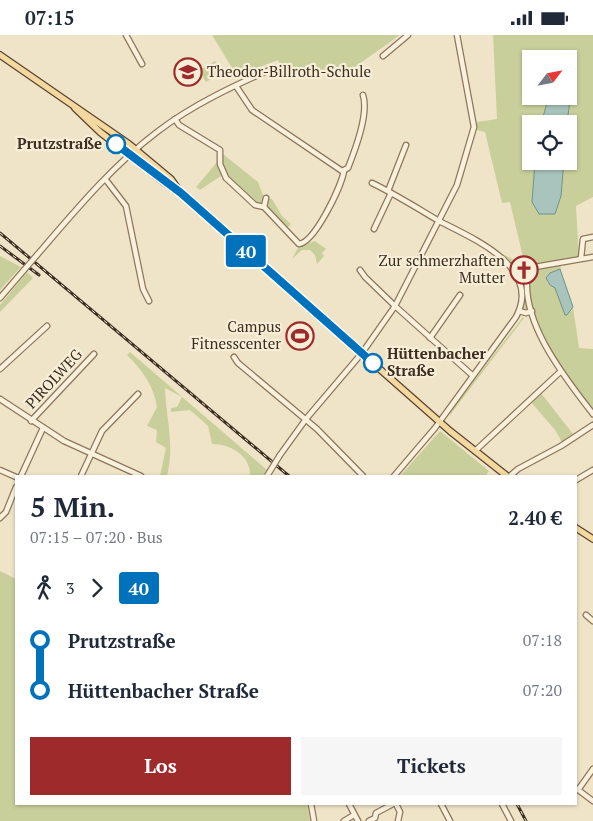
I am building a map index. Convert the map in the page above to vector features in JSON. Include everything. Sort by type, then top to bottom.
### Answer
[{"type":"main road","points":[[0,55],[137,150],[171,179],[181,193]]},
{"type":"main road","points":[[75,108],[87,121],[181,193],[439,421],[474,451],[508,475]]},
{"type":"main road","points":[[577,529],[593,539]]},
{"type":"street","points":[[126,35],[142,64]]},
{"type":"street","points":[[383,56],[408,35]]},
{"type":"street","points":[[268,475],[306,419],[362,353],[394,306],[440,221],[457,185],[474,127],[457,35]]},
{"type":"street","points":[[0,298],[37,255],[130,155],[175,119],[274,68]]},
{"type":"street","points":[[236,86],[252,110],[318,156],[344,171]]},
{"type":"street","points":[[175,119],[179,125],[220,150],[220,164],[226,178],[255,205],[264,207],[297,242],[303,243],[309,239],[336,197],[344,171],[352,158],[359,135],[364,105],[363,95]]},
{"type":"street","points":[[374,229],[390,192],[406,145]]},
{"type":"street","points":[[106,180],[126,206],[143,289],[149,301]]},
{"type":"street","points":[[372,183],[497,253],[518,281],[521,297],[519,311],[439,421],[395,475]]},
{"type":"street","points":[[264,207],[266,197]]},
{"type":"street","points":[[581,258],[583,239],[593,237]]},
{"type":"street","points":[[593,257],[529,268],[525,281],[532,311],[544,344],[560,372],[593,414]]},
{"type":"street","points":[[360,270],[394,306],[472,375]]},
{"type":"street","points":[[430,338],[460,295]]},
{"type":"street","points":[[519,311],[526,313],[532,311]]},
{"type":"street","points":[[0,369],[47,326]]},
{"type":"street","name":"PIROLWEG","points":[[31,421],[94,354]]},
{"type":"street","points":[[234,357],[238,363],[306,419],[361,475]]},
{"type":"street","points":[[474,451],[560,372]]},
{"type":"street","points":[[81,475],[90,453],[105,427],[138,394]]},
{"type":"street","points":[[0,399],[43,428],[90,453],[139,475]]},
{"type":"street","points":[[510,475],[593,425]]},
{"type":"street","points":[[21,475],[43,428]]},
{"type":"street","points":[[0,470],[15,477]]},
{"type":"street","points":[[577,478],[593,470]]},
{"type":"street","points":[[0,518],[6,511],[15,489]]},
{"type":"street","points":[[586,615],[593,621]]},
{"type":"street","points":[[593,769],[577,789],[593,801]]},
{"type":"street","points":[[311,805],[314,821]]},
{"type":"street","points":[[349,805],[358,821]]},
{"type":"street","points":[[369,821],[375,818],[376,813],[395,805]]},
{"type":"street","points":[[397,805],[400,812],[398,821]]},
{"type":"street","points":[[442,805],[450,821]]},
{"type":"street","points":[[503,805],[511,821]]},
{"type":"street","points":[[344,821],[354,815]]},
{"type":"green space","points":[[212,35],[400,35],[352,69],[298,72],[282,69],[278,60],[237,76]]},
{"type":"green space","points":[[493,35],[593,35],[593,197],[576,206],[579,257],[559,260],[561,269],[550,273],[547,282],[555,288],[571,312],[573,307],[579,348],[593,349],[593,410],[562,372],[530,306],[525,311],[522,309],[523,287],[521,281],[513,266],[501,253],[525,266],[510,202],[502,203],[485,132],[477,130],[477,122],[497,119]]},
{"type":"green space","points":[[215,61],[222,72],[206,82],[199,71]]},
{"type":"green space","points":[[223,154],[258,182],[264,198],[260,204],[255,204],[231,181],[222,167],[221,160]]},
{"type":"green space","points":[[217,162],[221,176],[200,190],[196,187]]},
{"type":"green space","points":[[268,198],[272,199],[282,216],[291,224],[286,229],[268,207]]},
{"type":"green space","points":[[315,241],[326,249],[322,253],[324,256],[317,264],[315,255],[310,250],[302,250],[292,259],[299,246]]},
{"type":"green space","points":[[0,256],[21,267],[0,290]]},
{"type":"green space","points":[[27,272],[33,278],[0,312],[0,305]]},
{"type":"green space","points":[[524,318],[450,415],[449,413]]},
{"type":"green space","points":[[130,352],[267,470],[264,475],[250,475],[247,463],[243,457],[226,446],[212,444],[208,426],[190,410],[171,412],[171,408],[177,407],[182,397],[165,388],[170,453],[167,475],[160,475],[166,448],[156,442],[157,430],[147,426],[157,407],[155,399],[147,379],[127,355]]},
{"type":"green space","points":[[541,393],[573,434],[562,442],[555,430],[531,402]]},
{"type":"green space","points":[[440,431],[489,471],[486,475],[401,475]]},
{"type":"green space","points":[[0,571],[15,578],[15,805],[307,805],[310,821],[0,821]]},
{"type":"water","points":[[546,105],[569,105],[568,115],[544,115]]},
{"type":"water","points":[[534,170],[563,170],[561,196],[555,214],[539,214],[532,202]]},
{"type":"water","points":[[560,269],[573,307],[567,315],[565,315],[555,288],[550,285],[546,278],[550,273]]},
{"type":"railway","points":[[0,233],[288,475]]},
{"type":"railway","points":[[0,246],[39,275]]},
{"type":"railway","points":[[518,805],[526,821]]},
{"type":"bus line","name":"40","points":[[116,144],[165,183],[181,193],[373,363]]},
{"type":"place","name":"Theodor-Billroth-Schule","points":[[188,72]]},
{"type":"place","name":"Prutzstraße","points":[[116,144]]},
{"type":"place","name":"Zur schmerzhaften Mutter","points":[[524,270]]},
{"type":"place","name":"Campus Fitnesscenter","points":[[300,336]]},
{"type":"place","name":"Hüttenbacher Straße","points":[[373,363]]}]
